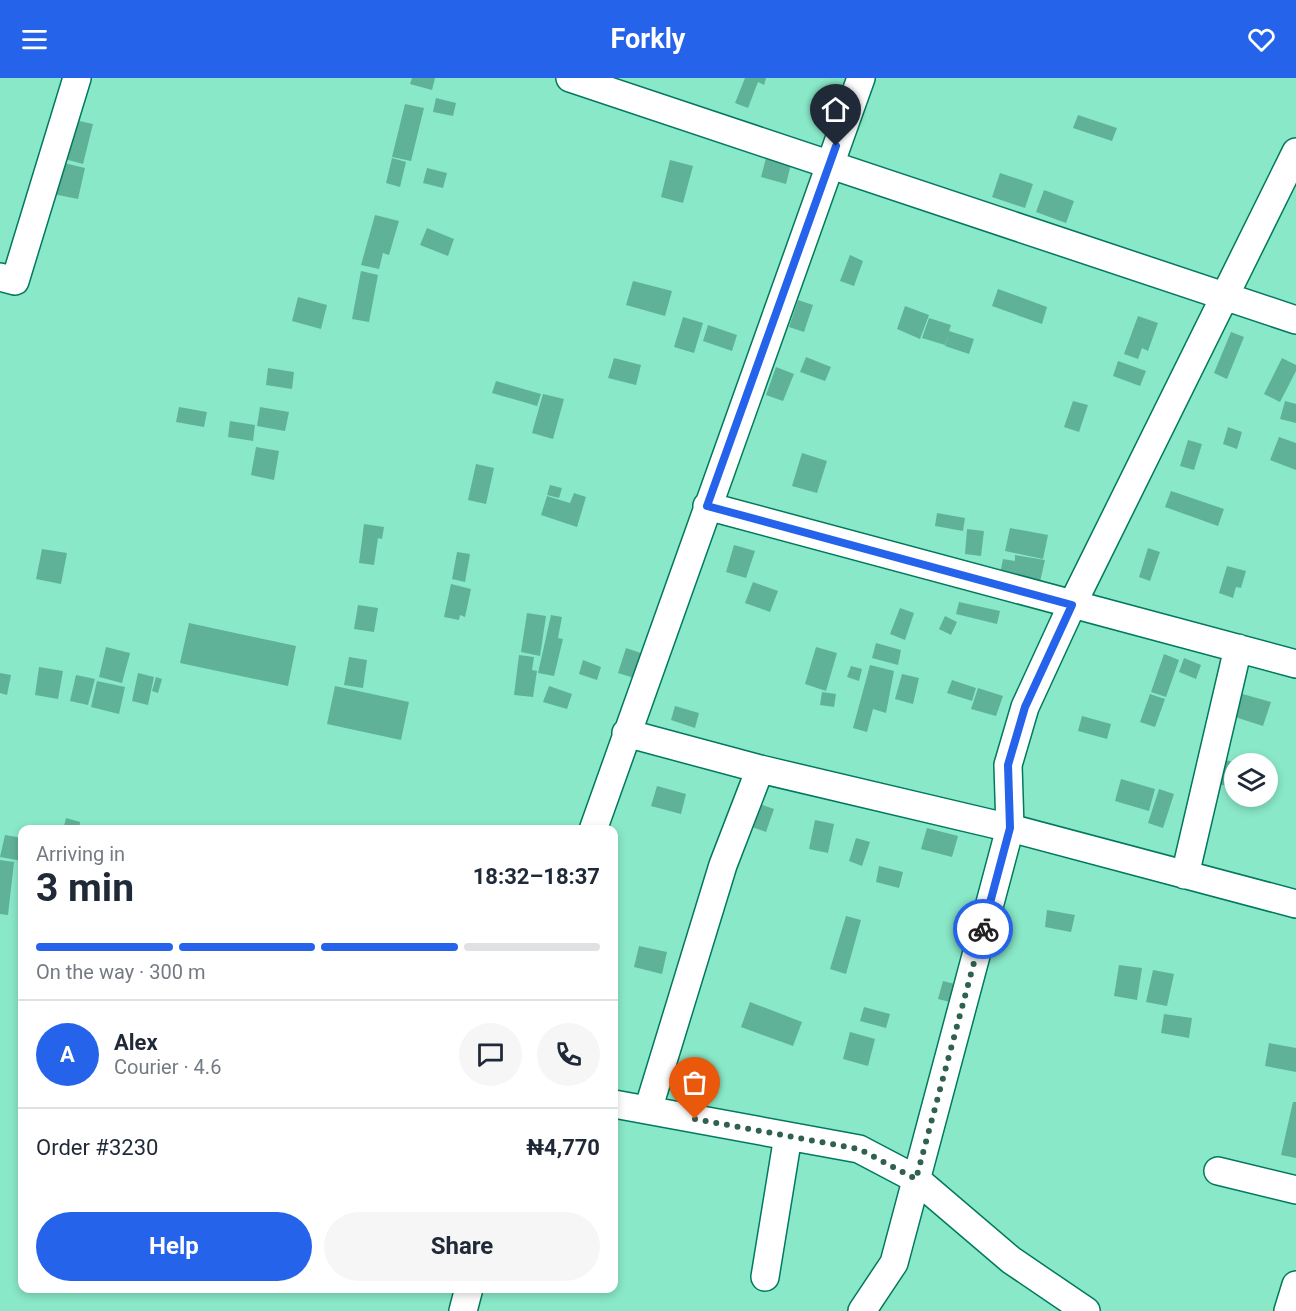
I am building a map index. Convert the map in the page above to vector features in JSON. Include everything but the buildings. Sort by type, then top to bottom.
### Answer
[{"type":"street","points":[[0,278],[15,281],[77,78]]},
{"type":"street","points":[[570,78],[1296,320]]},
{"type":"street","points":[[595,825],[861,78]]},
{"type":"street","points":[[861,1311],[894,1263],[1010,828],[1008,765],[1025,707],[1072,605],[1296,152]]},
{"type":"street","points":[[707,506],[1296,664]]},
{"type":"street","points":[[1185,875],[1238,648]]},
{"type":"street","points":[[626,733],[760,770],[1010,828],[1296,904]]},
{"type":"street","points":[[648,1110],[723,865],[760,770]]},
{"type":"street","points":[[618,1105],[859,1149],[916,1179],[1011,1260],[1086,1311]]},
{"type":"street","points":[[765,1277],[788,1136]]},
{"type":"street","points":[[1218,1171],[1296,1190]]},
{"type":"street","points":[[1288,1311],[1296,1285]]},
{"type":"street","points":[[463,1311],[468,1293]]},
{"type":"way so far","points":[[695,1119],[859,1149],[916,1179],[983,929]]},
{"type":"route","points":[[836,146],[707,506],[1072,605],[1025,707],[1008,765],[1010,828],[983,929]]}]
